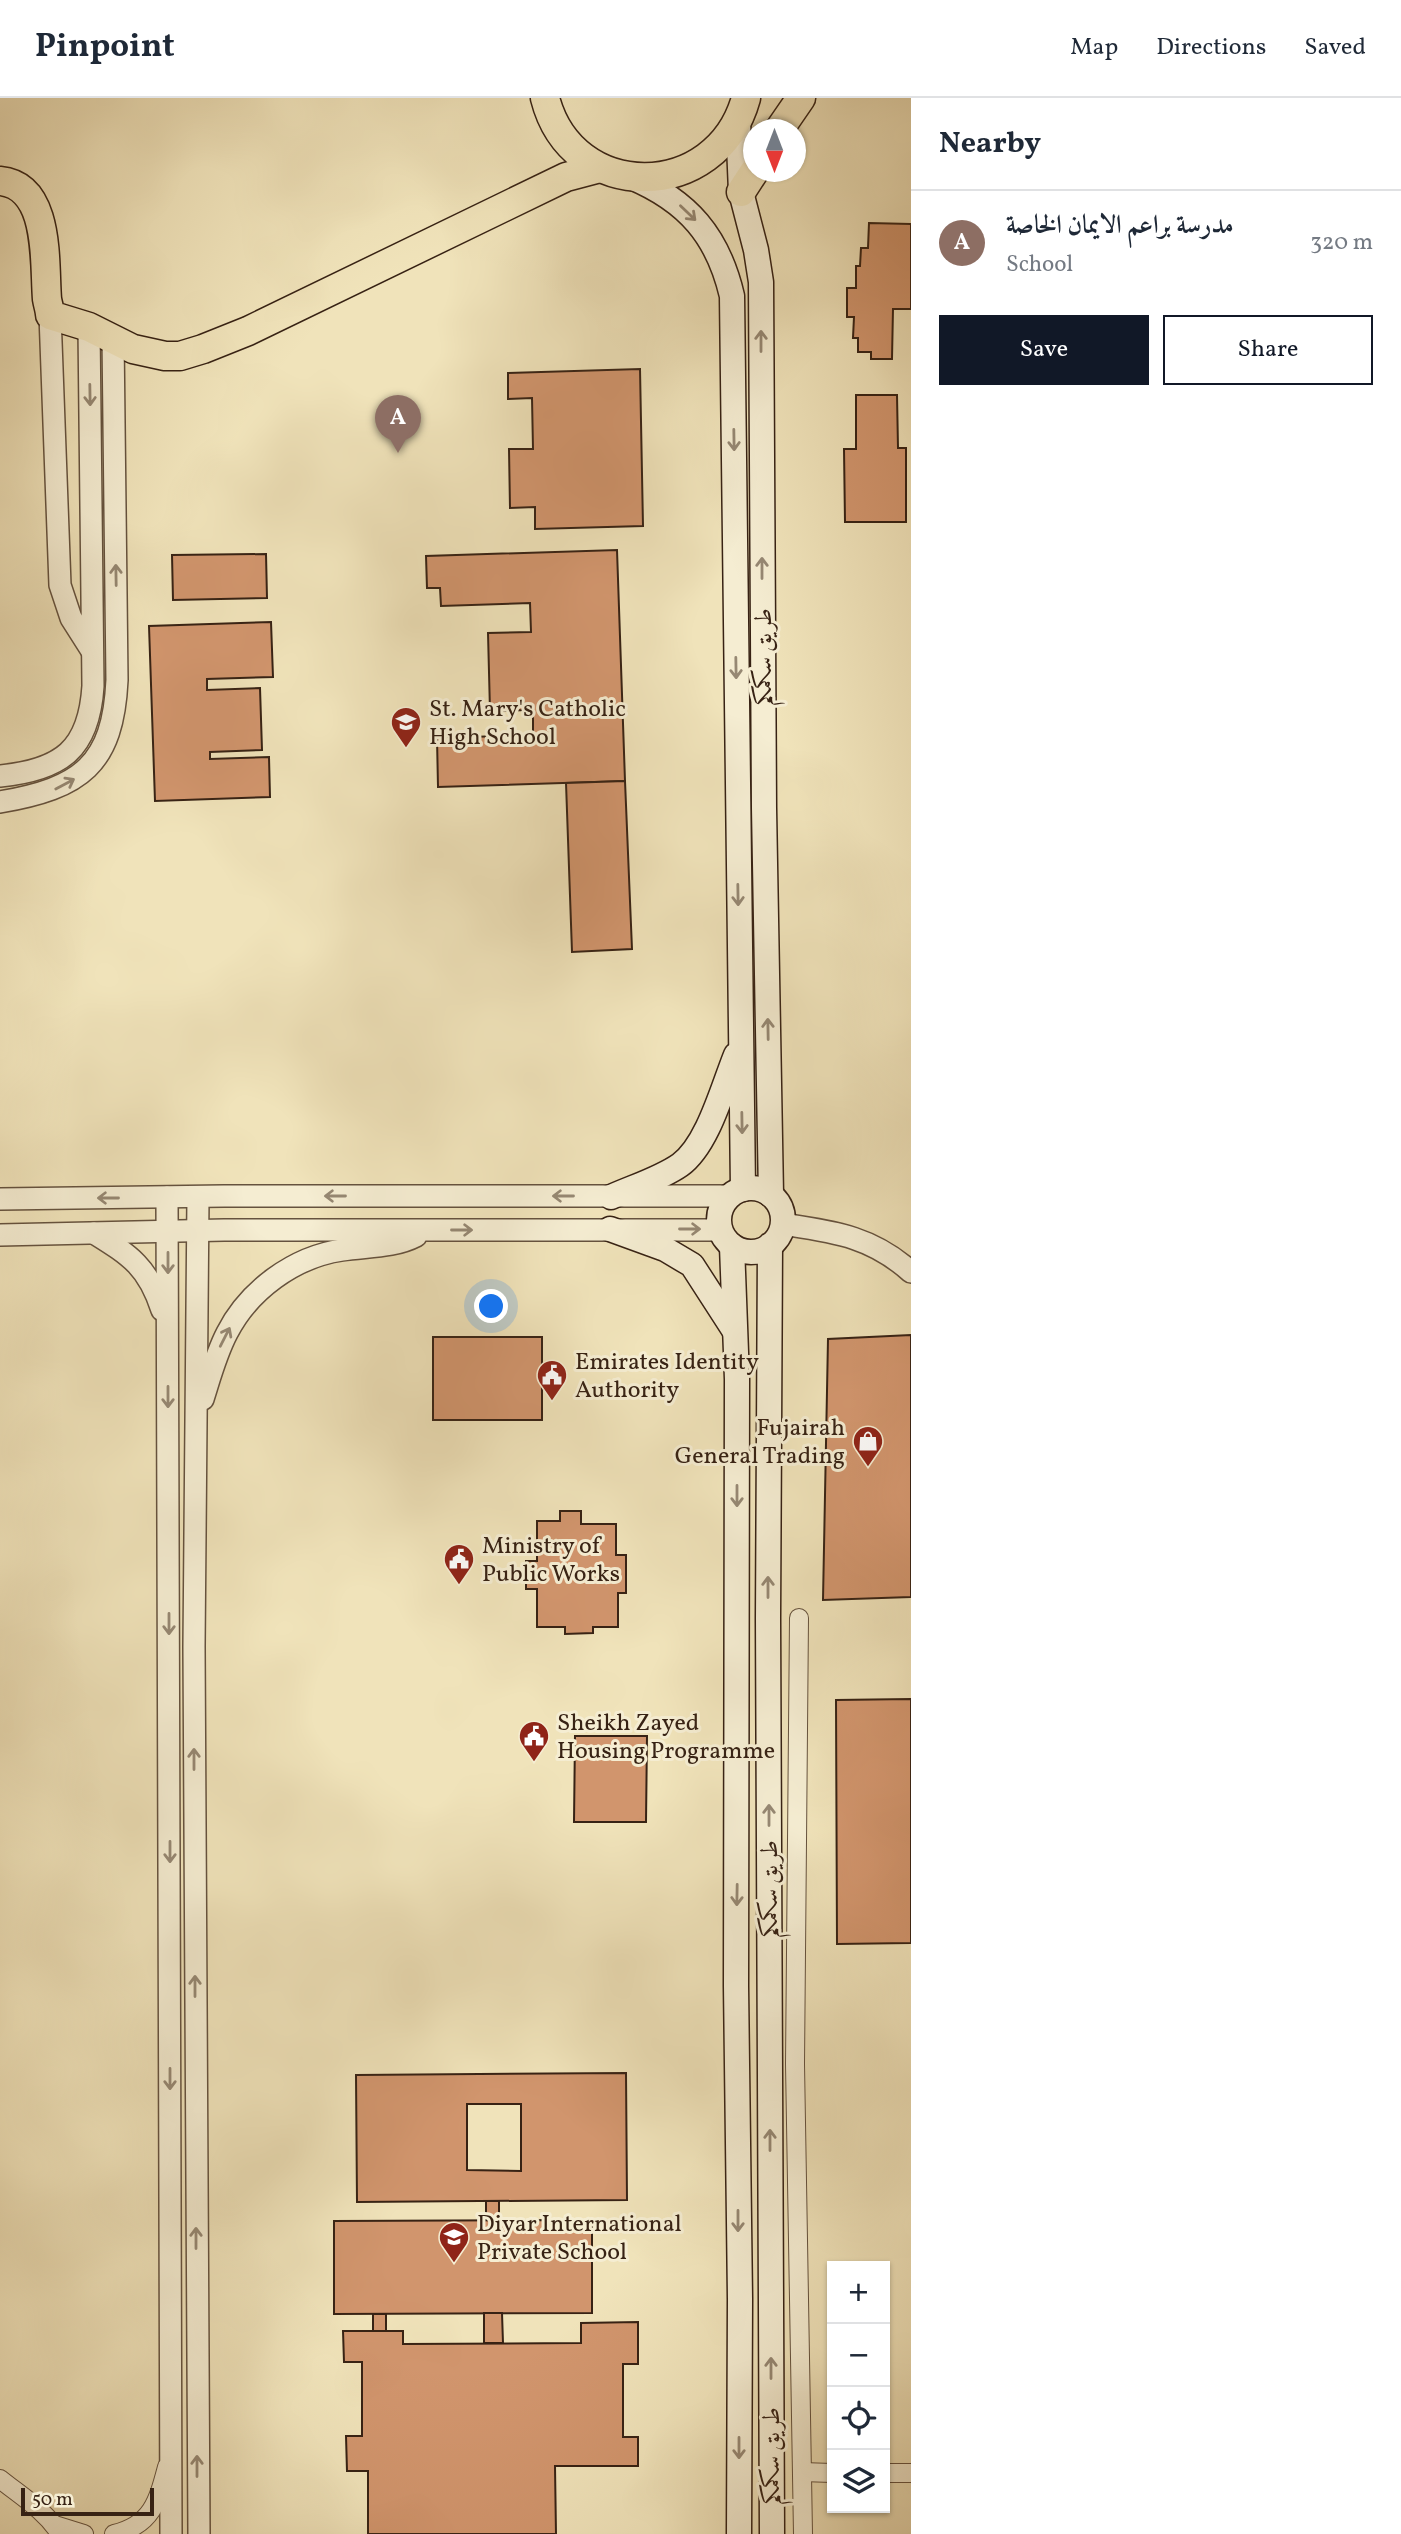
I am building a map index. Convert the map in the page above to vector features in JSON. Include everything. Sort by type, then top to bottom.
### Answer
[{"type":"main road","points":[[545,98],[554,124],[563,137],[586,159],[600,168],[631,177],[663,176],[694,166],[719,147],[741,113],[762,98]]},
{"type":"main road","points":[[787,119],[801,98]]},
{"type":"main road","name":"طريق سكمكم","points":[[741,113],[743,133]]},
{"type":"main road","points":[[50,313],[101,332],[133,349],[165,356],[180,356],[248,331],[566,177],[600,168]]},
{"type":"main road","points":[[0,171],[31,180],[40,188],[51,207],[55,248],[54,302],[50,313]]},
{"type":"main road","name":"طريق سكمكم","points":[[631,177],[653,186],[691,214],[718,252],[727,273],[732,296],[741,1044],[736,1193]]},
{"type":"main road","points":[[0,181],[12,183],[24,191],[37,213],[44,238],[47,302],[50,313]]},
{"type":"main road","name":"طريق سكمكم","points":[[748,182],[761,282],[764,795],[771,1195]]},
{"type":"main road","points":[[611,1196],[673,1169],[690,1157],[703,1135],[741,1044]]},
{"type":"main road","points":[[758,1189],[771,1195],[780,1208],[776,1234],[756,1251],[740,1250],[727,1238],[719,1218],[720,1210],[736,1193],[758,1189]]},
{"type":"main road","points":[[610,1229],[665,1249],[692,1265],[736,1333]]},
{"type":"main road","name":"طريق سكمكم","points":[[772,2534],[768,1618],[776,1234]]},
{"type":"main road","name":"طريق سكمكم","points":[[727,1238],[736,1333],[736,2000],[740,2299],[738,2534]]},
{"type":"street","points":[[50,313],[60,585],[71,618],[92,651]]},
{"type":"street","points":[[0,776],[43,769],[56,762],[78,742],[90,715],[101,332]]},
{"type":"street","points":[[0,802],[39,795],[80,775],[99,753],[112,723],[117,680],[101,332]]},
{"type":"street","points":[[0,1199],[736,1193]]},
{"type":"street","points":[[167,1197],[171,2534]]},
{"type":"street","points":[[198,1197],[194,1647],[199,2534]]},
{"type":"street","points":[[0,1234],[610,1229],[727,1238]]},
{"type":"street","points":[[196,1425],[223,1340],[237,1317],[261,1289],[287,1270],[311,1258],[340,1250],[401,1243],[424,1230]]},
{"type":"street","points":[[94,1233],[127,1254],[145,1271],[158,1296],[168,1329]]},
{"type":"street","points":[[776,1234],[847,1235],[882,1250],[911,1272]]},
{"type":"street","points":[[799,1618],[795,2064],[803,2534]]},
{"type":"street","points":[[114,2534],[129,2530],[147,2517],[159,2493],[172,2450]]},
{"type":"street","points":[[802,2472],[827,2473]]},
{"type":"street","points":[[890,2473],[911,2473]]},
{"type":"street","points":[[0,2479],[35,2506],[58,2529],[84,2534]]},
{"type":"building","points":[[869,223],[911,224],[911,309],[893,309],[892,359],[871,359],[871,352],[858,352],[858,338],[853,338],[854,317],[847,317],[847,288],[856,288],[856,266],[860,266],[861,248],[868,248]]},
{"type":"building","points":[[640,369],[643,526],[535,529],[535,507],[510,508],[509,449],[533,449],[532,398],[508,399],[508,373]]},
{"type":"building","points":[[856,395],[897,395],[898,448],[906,448],[906,522],[845,522],[844,449],[856,449]]},
{"type":"building","points":[[617,550],[625,781],[438,787],[437,738],[533,735],[533,710],[490,711],[488,633],[531,632],[530,603],[441,606],[440,588],[427,588],[426,556]]},
{"type":"building","points":[[266,554],[267,598],[173,600],[172,555]]},
{"type":"building","points":[[271,622],[273,677],[207,679],[207,690],[260,688],[262,750],[210,752],[210,759],[269,757],[270,797],[155,801],[149,626]]},
{"type":"building","points":[[625,781],[632,949],[572,952],[566,783]]},
{"type":"building","name":"Fujairah General Trading","points":[[911,1335],[911,1597],[823,1600],[828,1339]]},
{"type":"building","points":[[433,1337],[542,1337],[542,1420],[433,1420]]},
{"type":"building","points":[[560,1511],[581,1511],[581,1524],[616,1524],[616,1555],[626,1555],[626,1593],[618,1593],[618,1627],[593,1627],[593,1633],[565,1634],[565,1627],[537,1627],[537,1589],[526,1589],[526,1561],[537,1561],[537,1521],[560,1521]]},
{"type":"building","points":[[911,1699],[911,1943],[837,1944],[836,1700]]},
{"type":"building","points":[[575,1736],[647,1736],[646,1822],[574,1822]]},
{"type":"building","points":[[626,2073],[627,2200],[357,2202],[356,2075]],"holes":[[[467,2104],[521,2104],[521,2171],[467,2170]]]},
{"type":"building","points":[[486,2201],[499,2201],[499,2221],[486,2221]]},
{"type":"building","points":[[592,2220],[592,2313],[334,2314],[334,2221]]},
{"type":"building","points":[[484,2313],[502,2313],[503,2343],[484,2343]]},
{"type":"building","points":[[373,2314],[386,2314],[386,2331],[373,2331]]},
{"type":"building","points":[[638,2322],[638,2364],[623,2364],[623,2437],[638,2437],[638,2466],[555,2466],[556,2534],[368,2534],[368,2471],[347,2471],[346,2436],[362,2436],[362,2362],[344,2362],[343,2331],[403,2331],[403,2344],[581,2343],[581,2323]]},
{"type":"place","name":"مدرسة براعم الايمان الخاصة","points":[[398,453]]},
{"type":"place","name":"St. Mary's Catholic High School","points":[[406,749]]},
{"type":"place","name":"Emirates Identity Authority","points":[[552,1402]]},
{"type":"place","name":"Fujairah General Trading","points":[[868,1468]]},
{"type":"place","name":"Ministry of Public Works","points":[[459,1586]]},
{"type":"place","name":"Sheikh Zayed Housing Programme","points":[[534,1763]]},
{"type":"place","name":"Diyar International Private School","points":[[454,2264]]}]
